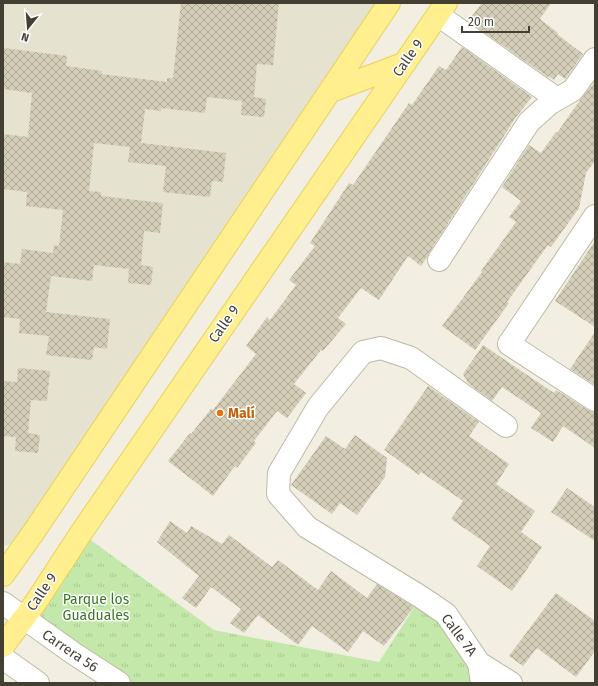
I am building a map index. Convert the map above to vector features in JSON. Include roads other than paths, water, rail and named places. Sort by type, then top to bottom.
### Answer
[{"type":"main road","points":[[3,575],[33,533],[389,3]]},
{"type":"main road","name":"Calle 9","points":[[3,646],[36,602],[81,533],[442,7]]},
{"type":"main road","points":[[331,91],[403,64]]},
{"type":"main road","points":[[3,546],[33,533]]},
{"type":"street","points":[[442,7],[557,99]]},
{"type":"street","points":[[439,260],[529,122],[549,104],[573,90],[595,58]]},
{"type":"street","points":[[595,216],[510,344],[595,400]]},
{"type":"street","name":"Calle 7A","points":[[481,673],[446,614],[421,596],[307,527],[278,494],[279,473],[318,407],[363,352],[381,348],[411,358],[506,426]]},
{"type":"street","name":"Carrera 56","points":[[3,603],[73,654],[119,683]]},
{"type":"street","points":[[3,658],[38,683]]},
{"type":"street","points":[[481,673],[511,683]]},
{"type":"place","name":"Malí","points":[[220,413]]},
{"type":"park label","name":"Parque los Guaduales","points":[[96,608]]}]
